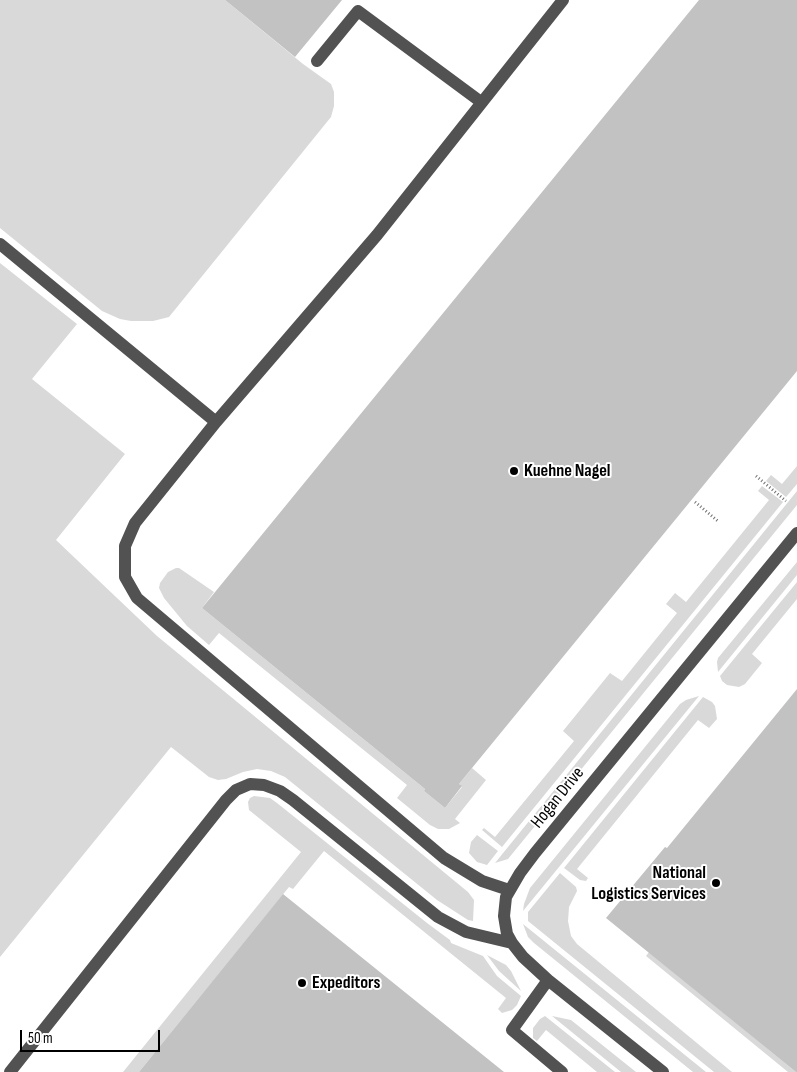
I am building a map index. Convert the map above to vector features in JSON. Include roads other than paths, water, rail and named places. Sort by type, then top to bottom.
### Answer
[{"type":"street","points":[[509,890],[482,881],[444,858],[137,598],[126,577],[125,546],[135,523],[216,422],[377,235],[563,0]]},
{"type":"street","points":[[317,61],[358,11],[482,102]]},
{"type":"street","points":[[0,244],[216,422]]},
{"type":"street","name":"Hogan Drive","points":[[663,1072],[548,980],[523,957],[507,934],[504,916],[509,890],[535,853],[797,533]]},
{"type":"street","points":[[10,1072],[226,800],[236,790],[250,784],[264,785],[280,791],[293,800],[438,917],[466,932],[512,943]]},
{"type":"street","points":[[548,980],[512,1030],[562,1072]]},
{"type":"place","name":"Kuehne Nagel","points":[[514,471]]},
{"type":"place","name":"National Logistics Services","points":[[716,883]]},
{"type":"place","name":"Expeditors","points":[[302,983]]}]
